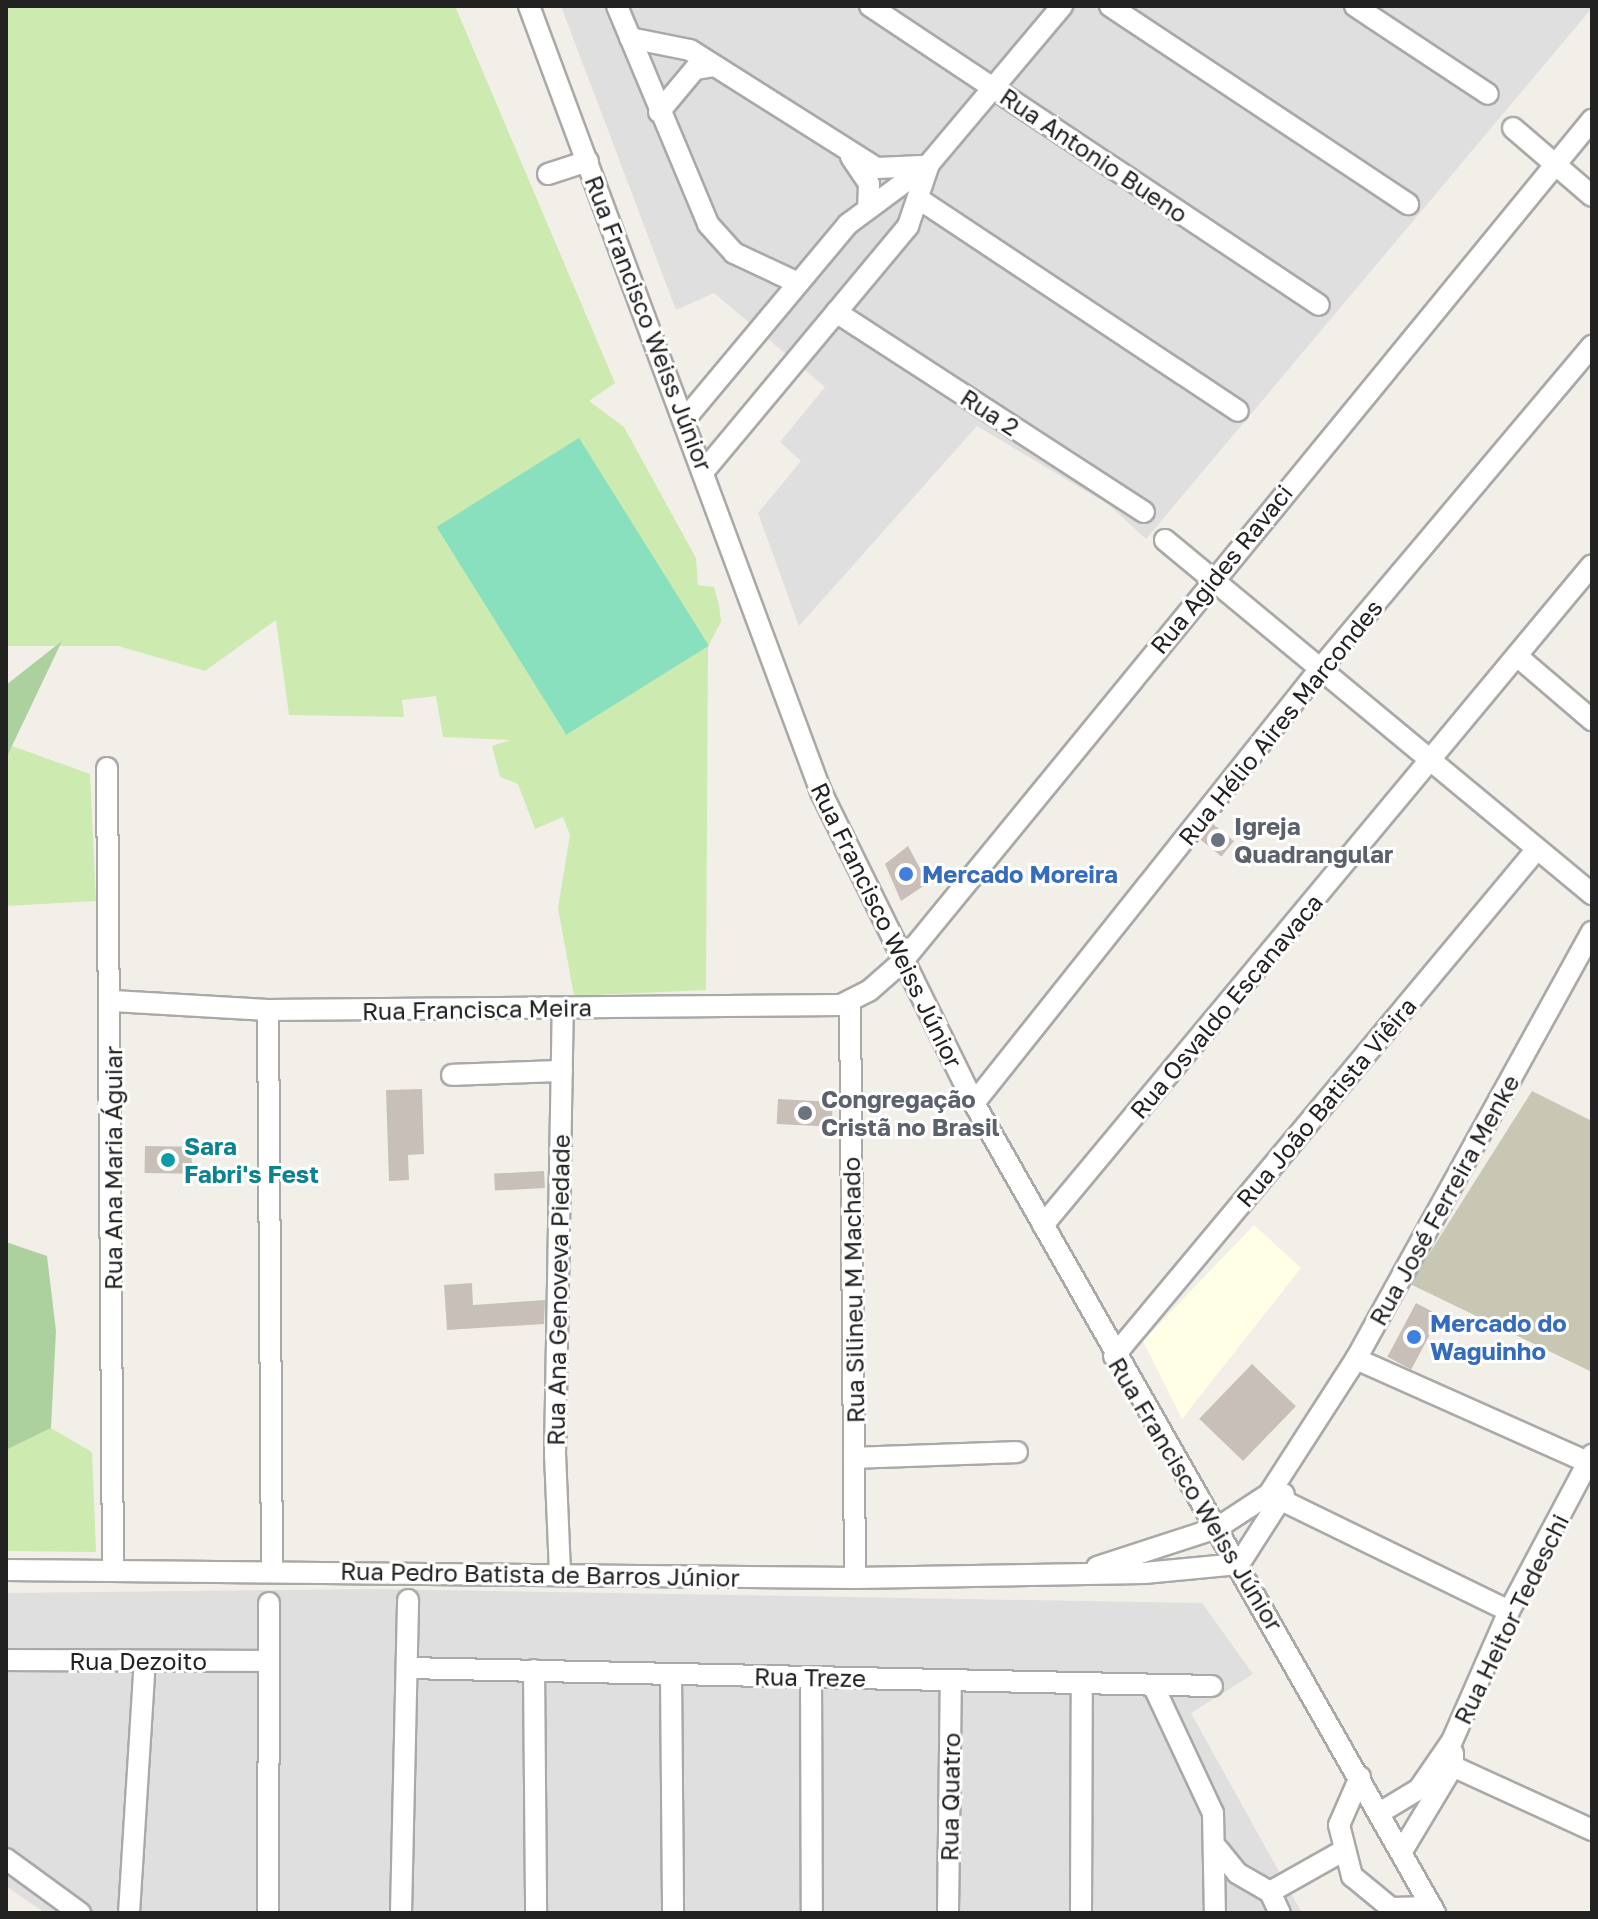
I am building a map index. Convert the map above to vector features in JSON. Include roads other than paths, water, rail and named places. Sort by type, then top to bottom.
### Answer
[{"type":"street","name":"Rua Francisco Weiss Júnior","points":[[529,6],[685,419],[821,792],[974,1103],[1114,1356],[1239,1564],[1381,1812],[1433,1910]]},
{"type":"street","points":[[617,6],[694,198],[720,239],[734,253],[798,283]]},
{"type":"street","name":"Rua Antonio Bueno","points":[[870,6],[1319,305]]},
{"type":"street","points":[[685,419],[798,283],[868,208],[929,164],[1062,6]]},
{"type":"street","points":[[1110,6],[1408,204]]},
{"type":"street","points":[[1355,6],[1488,94]]},
{"type":"street","points":[[630,38],[690,50],[851,157],[889,173],[929,164]]},
{"type":"street","points":[[659,112],[695,69],[714,66]]},
{"type":"street","name":"Rua Agides Ravaci","points":[[845,1003],[902,962],[1211,581],[1592,120]]},
{"type":"street","points":[[1513,128],[1553,166],[1592,196]]},
{"type":"street","points":[[851,157],[869,184],[868,208]]},
{"type":"street","points":[[548,174],[588,161]]},
{"type":"street","points":[[704,471],[836,312],[922,201],[929,164]]},
{"type":"street","points":[[922,201],[1238,411]]},
{"type":"street","name":"Rua 2","points":[[836,312],[1144,512]]},
{"type":"street","name":"Rua Hélio Aires Marcondes","points":[[974,1103],[1319,670],[1592,346]]},
{"type":"street","points":[[1165,540],[1592,894]]},
{"type":"street","name":"Rua Osvaldo Escanavaca","points":[[1043,1225],[1592,565]]},
{"type":"street","points":[[1517,656],[1592,720]]},
{"type":"street","name":"Rua Ana Maria Águiar","points":[[107,768],[113,1001],[113,1569]]},
{"type":"street","name":"Rua João Batista Viêira","points":[[1114,1356],[1537,849]]},
{"type":"street","name":"Rua José Ferreira Menke","points":[[1239,1564],[1275,1500],[1291,1464],[1356,1359],[1592,932]]},
{"type":"street","name":"Rua Francisca Meira","points":[[113,1001],[268,1010],[845,1003]]},
{"type":"street","name":"Rua Silineu M Machado","points":[[845,1003],[855,1578]]},
{"type":"street","name":"Rua Ana Genoveva Piedade","points":[[560,1573],[555,1455],[563,1008]]},
{"type":"street","points":[[268,1010],[272,1570]]},
{"type":"street","points":[[452,1075],[562,1071]]},
{"type":"street","points":[[1356,1359],[1591,1460]]},
{"type":"street","points":[[854,1458],[1017,1452]]},
{"type":"street","name":"Rua Heitor Tedeschi","points":[[1446,1763],[1452,1741],[1509,1611],[1591,1460]]},
{"type":"street","points":[[1217,1528],[1275,1500],[1509,1611]]},
{"type":"street","name":"Rua Pedro Batista de Barros Júnior","points":[[1074,1575],[1217,1528]]},
{"type":"street","name":"Rua Pedro Batista de Barros Júnior","points":[[6,1570],[272,1570],[855,1578],[1074,1575],[1239,1564]]},
{"type":"street","points":[[401,1913],[408,1600]]},
{"type":"street","points":[[268,1913],[269,1603]]},
{"type":"street","name":"Rua Dezoito","points":[[6,1660],[269,1661]]},
{"type":"street","points":[[129,1913],[145,1662]]},
{"type":"street","name":"Rua Treze","points":[[407,1668],[1212,1686]]},
{"type":"street","points":[[534,1670],[536,1913]]},
{"type":"street","points":[[671,1674],[673,1913]]},
{"type":"street","points":[[811,1677],[812,1913]]},
{"type":"street","name":"Rua Quatro","points":[[948,1913],[951,1680]]},
{"type":"street","points":[[1081,1913],[1082,1683]]},
{"type":"street","points":[[1153,1685],[1206,1793],[1217,1848],[1216,1907],[1264,1890],[1341,1852]]},
{"type":"street","points":[[1381,1812],[1419,1789],[1446,1763]]},
{"type":"street","points":[[1446,1763],[1592,1830]]},
{"type":"street","points":[[1402,1851],[1446,1763]]},
{"type":"street","points":[[1360,1777],[1342,1807],[1341,1852],[1352,1876],[1379,1901],[1416,1912],[1433,1910]]},
{"type":"street","points":[[1217,1848],[1264,1890],[1280,1913]]},
{"type":"street","points":[[6,1859],[80,1913]]},
{"type":"street","points":[[1361,1913],[1379,1901]]},
{"type":"place","name":"Igreja Quadrangular","points":[[1218,840]]},
{"type":"place","name":"Mercado Moreira","points":[[906,874]]},
{"type":"place","name":"Congregação Cristã no Brasil","points":[[805,1113]]},
{"type":"place","name":"Sara Fabri's Fest","points":[[168,1160]]},
{"type":"place","name":"Mercado do Waguinho","points":[[1414,1337]]}]
